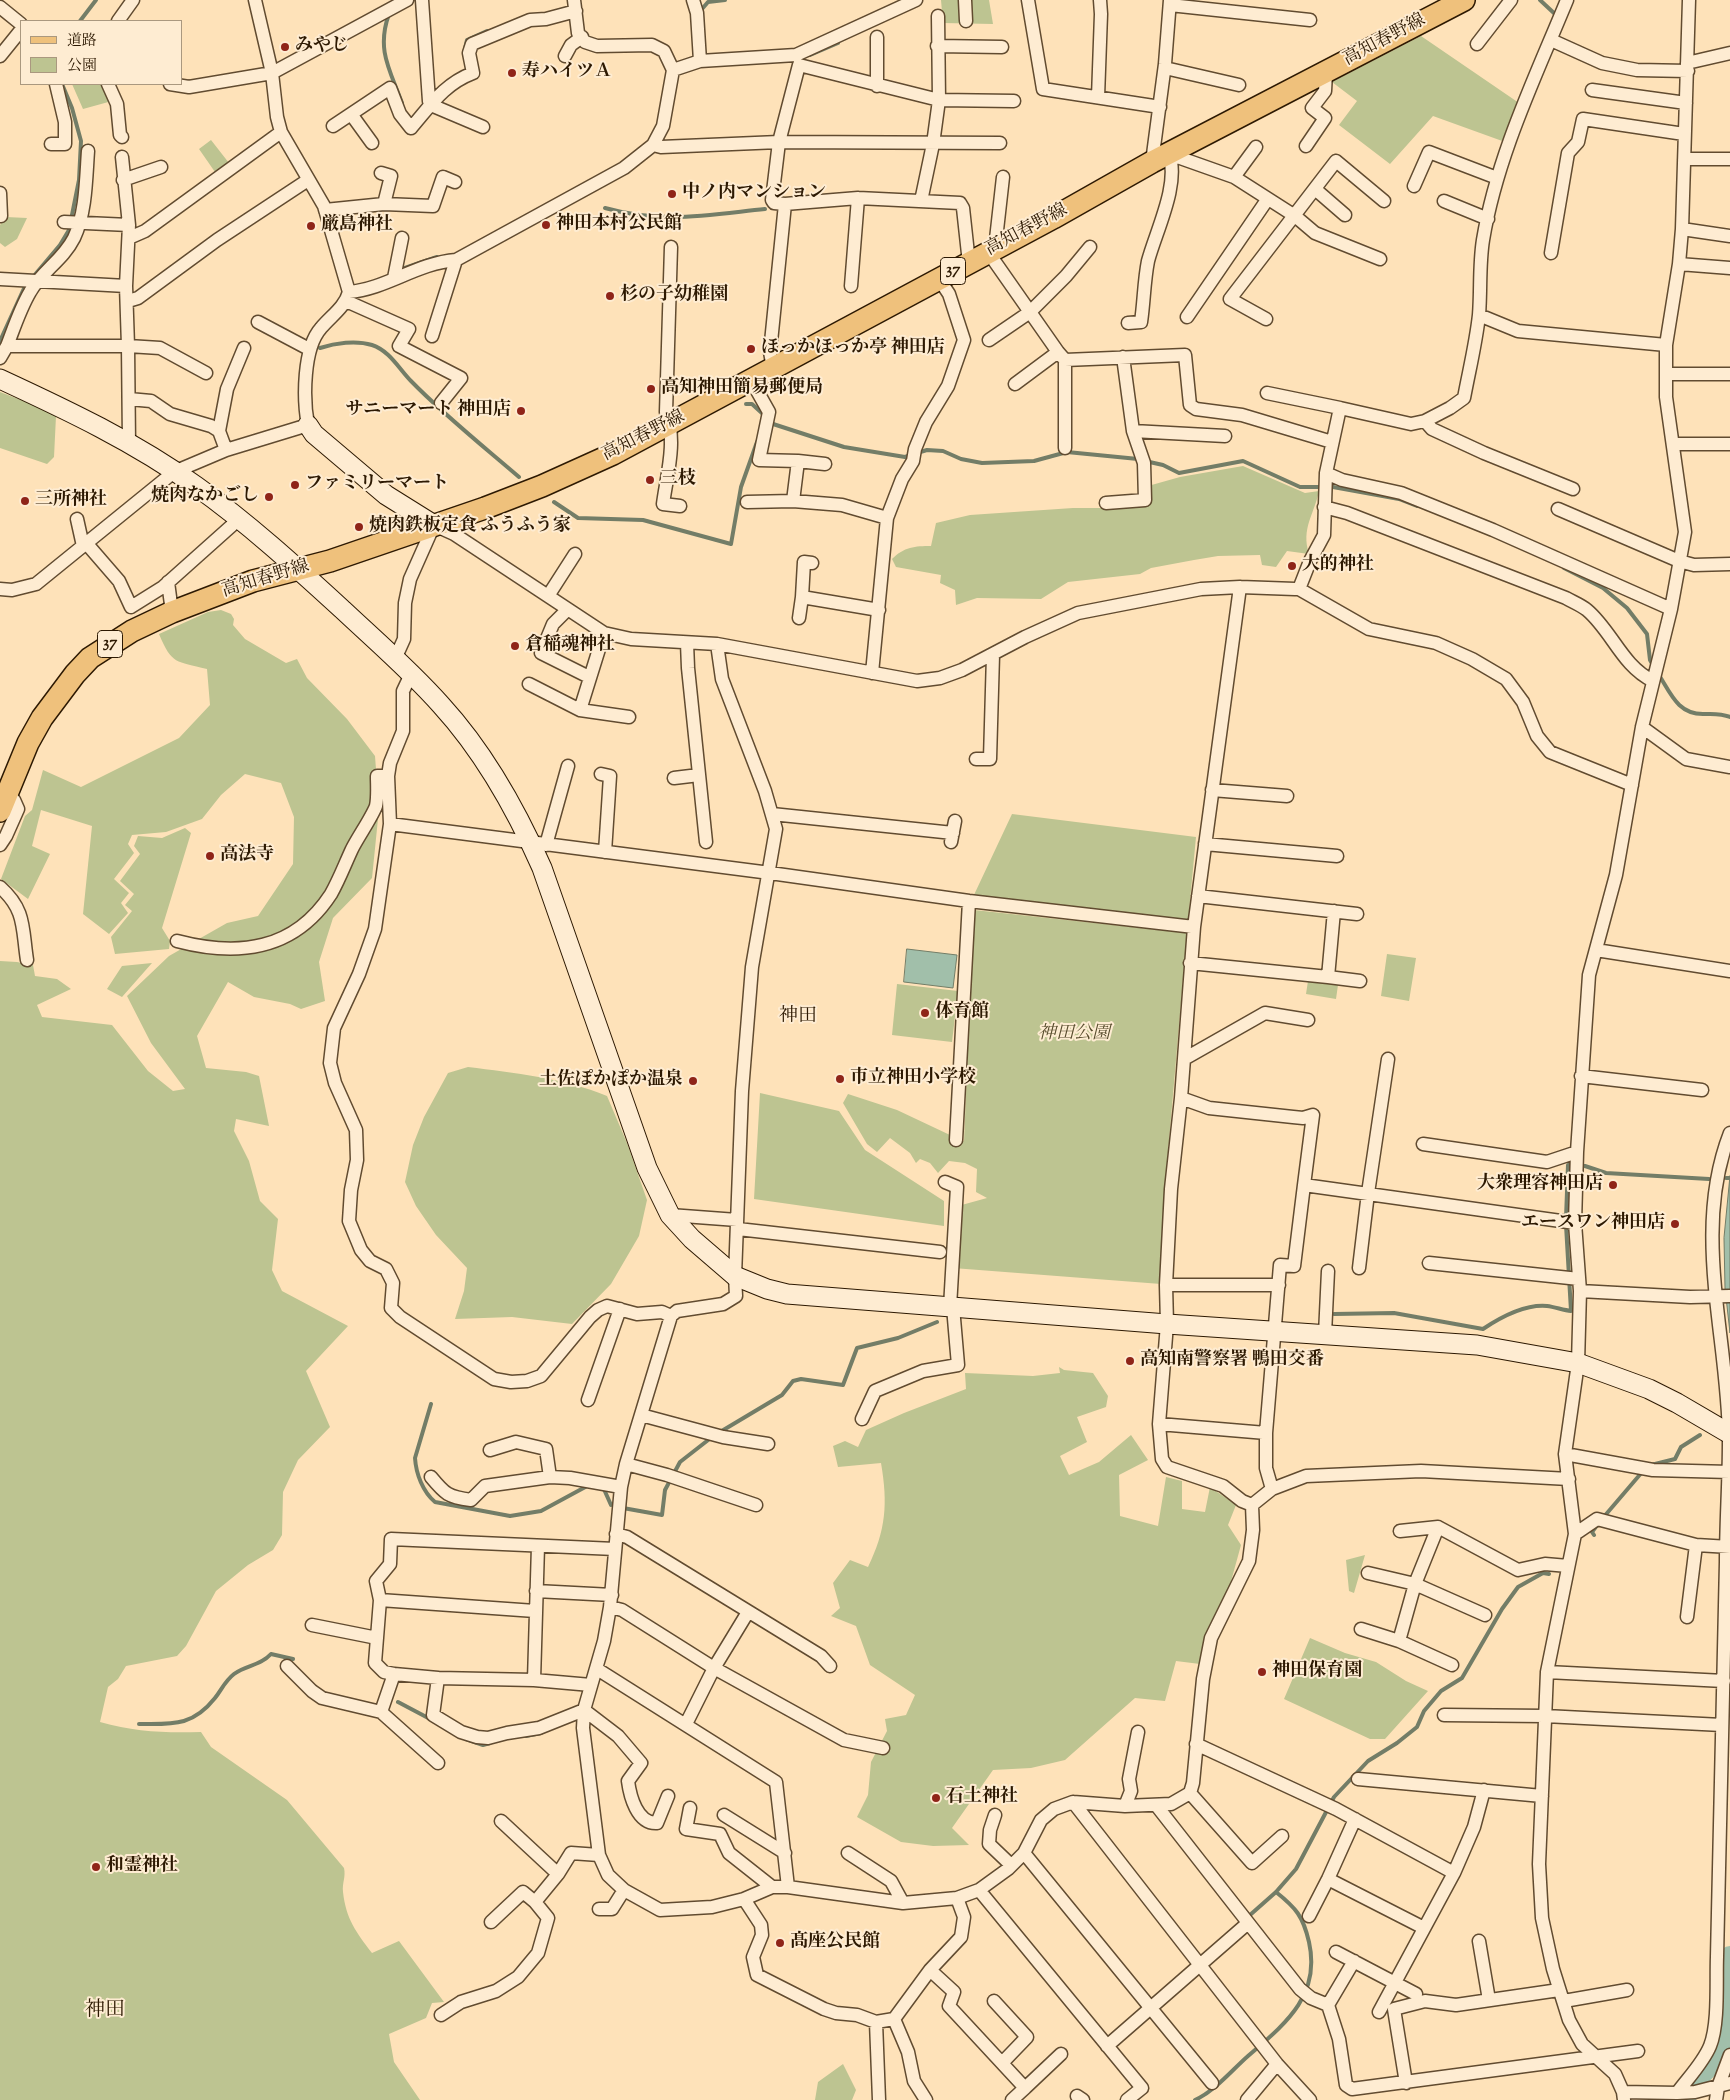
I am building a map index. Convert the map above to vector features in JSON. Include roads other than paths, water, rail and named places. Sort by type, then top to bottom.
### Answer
[{"type":"main road","name":"高知春野線","points":[[4,804],[28,743],[42,718],[75,674],[90,658],[132,631],[172,612],[253,581],[345,556],[542,486],[613,454],[1160,158],[1464,0]]},
{"type":"street","points":[[119,20],[133,0]]},
{"type":"street","points":[[255,0],[272,73],[277,117],[281,132],[325,210],[348,296],[409,329],[399,346],[460,378],[441,403]]},
{"type":"street","points":[[176,85],[189,87],[272,73],[406,0]]},
{"type":"street","points":[[422,0],[429,101],[431,105],[483,127]]},
{"type":"street","points":[[693,0],[697,13],[700,61]]},
{"type":"street","points":[[673,70],[700,61],[796,55],[916,0]]},
{"type":"street","points":[[965,0],[966,21]]},
{"type":"street","points":[[1028,0],[1043,89],[1160,107]]},
{"type":"street","points":[[1098,97],[1100,0]]},
{"type":"street","points":[[1477,44],[1511,0]]},
{"type":"street","points":[[1267,393],[1411,424],[1425,421],[1450,408],[1464,398],[1479,315],[1483,240],[1498,178],[1525,101],[1568,0]]},
{"type":"street","points":[[1691,0],[1684,134],[1682,229],[1679,264],[1666,344],[1666,398],[1685,532],[1671,609],[1642,727],[1616,875],[1589,975],[1576,1172],[1568,1222],[1574,1281],[1578,1363],[1565,1454],[1575,1534],[1547,1672],[1539,1864],[1542,1918],[1561,1996],[1569,2020],[1582,2044],[1615,2074],[1624,2096],[1687,2094],[1724,2085]]},
{"type":"street","points":[[1160,158],[1160,107],[1170,3],[1310,20]]},
{"type":"street","points":[[334,126],[390,88],[400,114],[411,128],[446,87],[473,72],[468,53],[472,44],[530,20],[546,20],[575,5],[578,33],[585,42],[597,46],[652,45],[664,51],[673,70],[663,126],[654,145],[624,168],[456,260],[427,265],[348,296],[320,329],[312,340],[309,349],[305,402],[308,425],[314,434],[386,495],[434,525],[454,534],[604,633],[631,639],[716,644],[917,681],[940,678],[962,670],[1025,637],[1078,613],[1201,589],[1240,587],[1299,589],[1369,629],[1436,643],[1472,659],[1506,679],[1523,702],[1537,736],[1550,752],[1632,785]]},
{"type":"street","points":[[0,8],[20,23]]},
{"type":"street","points":[[922,201],[939,100],[938,16]]},
{"type":"street","points":[[0,56],[20,31]]},
{"type":"street","points":[[565,56],[571,45],[582,37]]},
{"type":"street","points":[[877,37],[877,86]]},
{"type":"street","points":[[1551,40],[1602,63],[1637,70],[1688,67],[1730,53]]},
{"type":"street","points":[[938,46],[1002,47]]},
{"type":"street","points":[[968,263],[964,208],[960,203],[858,198],[785,204],[774,203],[772,200],[779,142],[798,65],[939,100],[1014,101]]},
{"type":"street","points":[[1165,68],[1239,85]]},
{"type":"street","points":[[1306,146],[1325,118],[1312,108],[1325,91],[1326,73]]},
{"type":"street","points":[[51,144],[65,144],[66,122],[56,85]]},
{"type":"street","points":[[108,85],[117,104],[120,135],[122,137]]},
{"type":"street","points":[[1592,90],[1686,103]]},
{"type":"street","points":[[351,114],[372,142]]},
{"type":"street","points":[[1550,253],[1568,154],[1578,142],[1583,119],[1684,134]]},
{"type":"street","points":[[129,238],[145,231],[281,132]]},
{"type":"street","points":[[654,145],[661,148],[779,142],[1000,143]]},
{"type":"street","points":[[1234,178],[1256,147]]},
{"type":"street","points":[[30,281],[62,257],[74,239],[86,184],[88,151]]},
{"type":"street","points":[[1414,186],[1429,152],[1498,178]]},
{"type":"street","points":[[122,157],[129,225],[126,286],[128,301],[130,444]]},
{"type":"street","points":[[1160,158],[1234,178],[1295,216],[1315,233],[1380,259]]},
{"type":"street","points":[[1128,323],[1141,322],[1148,263],[1163,220],[1172,173],[1172,163],[1160,158]]},
{"type":"street","points":[[1684,159],[1730,159]]},
{"type":"street","points":[[1266,319],[1230,299],[1336,161],[1384,201]]},
{"type":"street","points":[[124,180],[161,168]]},
{"type":"street","points":[[381,173],[391,176],[384,204]]},
{"type":"street","points":[[325,210],[384,204],[432,206],[443,176],[455,182]]},
{"type":"street","points":[[1003,177],[992,250],[1030,312],[1062,356],[1065,448]]},
{"type":"street","points":[[128,301],[138,298],[217,240],[308,180]]},
{"type":"street","points":[[1315,189],[1346,215]]},
{"type":"street","points":[[0,193],[1,216]]},
{"type":"street","points":[[851,286],[858,198]]},
{"type":"street","points":[[1187,317],[1267,200]]},
{"type":"street","points":[[1444,201],[1488,219]]},
{"type":"street","points":[[773,368],[770,352],[785,204]]},
{"type":"street","points":[[64,222],[129,225]]},
{"type":"street","points":[[1682,229],[1730,236]]},
{"type":"street","points":[[394,278],[402,238]]},
{"type":"street","points":[[671,247],[666,412],[671,424],[672,446],[663,504],[680,506]]},
{"type":"street","points":[[989,340],[1030,312],[1066,276],[1090,247]]},
{"type":"street","points":[[432,336],[456,260]]},
{"type":"street","points":[[1679,264],[1730,268]]},
{"type":"street","points":[[0,279],[126,286]]},
{"type":"street","points":[[872,673],[887,518],[929,416],[948,386],[964,340],[949,294],[939,279]]},
{"type":"street","points":[[0,358],[30,291],[30,281]]},
{"type":"street","points":[[1479,315],[1518,331],[1666,344]]},
{"type":"street","points":[[258,322],[309,349]]},
{"type":"street","points":[[7,346],[128,346],[160,348],[206,373]]},
{"type":"street","points":[[226,450],[219,431],[227,389],[244,348]]},
{"type":"street","points":[[1015,384],[1062,356],[1185,355],[1190,405],[1196,409],[1242,415],[1332,442]]},
{"type":"street","points":[[1106,503],[1145,500],[1142,459],[1133,431],[1123,357]]},
{"type":"street","points":[[1666,374],[1730,374]]},
{"type":"street","points":[[0,379],[85,418],[130,444],[195,486],[300,569],[411,674],[442,706],[488,764],[539,844],[542,868],[647,1168],[670,1215],[692,1239],[735,1276],[767,1289],[786,1294],[1275,1331],[1326,1321],[1477,1345],[1578,1363],[1649,1389],[1678,1403],[1729,1434]]},
{"type":"street","points":[[751,380],[769,412],[759,460],[826,464]]},
{"type":"street","points":[[129,399],[151,401],[170,414],[211,426],[219,431]]},
{"type":"street","points":[[1299,589],[1310,561],[1324,535],[1326,473],[1340,408]]},
{"type":"street","points":[[1425,421],[1432,429],[1441,434],[1573,490]]},
{"type":"street","points":[[0,589],[12,590],[36,584],[174,472],[226,450],[308,425]]},
{"type":"street","points":[[1133,431],[1225,436]]},
{"type":"street","points":[[1673,444],[1730,444]]},
{"type":"street","points":[[793,501],[798,461]]},
{"type":"street","points":[[1326,473],[1342,480],[1401,492],[1493,530],[1671,609]]},
{"type":"street","points":[[747,502],[793,501],[842,505],[887,518]]},
{"type":"street","points":[[1325,502],[1347,513],[1566,598],[1586,609],[1600,624],[1633,668],[1642,676],[1654,675]]},
{"type":"street","points":[[1558,509],[1679,561],[1694,565],[1730,564]]},
{"type":"street","points":[[77,519],[85,545],[119,580],[131,607],[168,582],[238,520]]},
{"type":"street","points":[[395,659],[404,639],[405,603],[410,579],[434,525]]},
{"type":"street","points":[[548,596],[575,554]]},
{"type":"street","points":[[799,618],[804,562],[812,563]]},
{"type":"street","points":[[168,582],[172,612]]},
{"type":"street","points":[[1240,587],[1190,963],[1182,1098],[1171,1188],[1166,1285],[1167,1324],[1159,1424],[1162,1458],[1167,1467],[1223,1486],[1252,1505]]},
{"type":"street","points":[[802,597],[879,610]]},
{"type":"street","points":[[567,610],[553,624],[541,653],[589,678]]},
{"type":"street","points":[[580,710],[604,633]]},
{"type":"street","points":[[687,643],[706,842]]},
{"type":"street","points":[[716,644],[722,679],[776,828],[770,873],[752,967],[742,1092],[735,1276],[736,1296],[722,1304],[677,1311],[670,1316],[626,1464],[621,1487],[622,1536],[615,1550],[613,1603],[584,1710],[583,1728],[599,1855],[608,1875],[624,1890],[660,1910],[712,1907],[744,1899],[772,1887],[788,1887],[903,1903],[957,1898],[979,1890],[1024,1853],[1041,1820],[1054,1808],[1073,1802],[1125,1806],[1172,1804],[1190,1793],[1193,1783],[1203,1679],[1211,1638],[1249,1560],[1254,1530],[1252,1505]]},
{"type":"street","points":[[976,759],[996,760],[992,654]]},
{"type":"street","points":[[411,674],[403,691],[403,731],[390,763],[388,776],[390,824],[375,929],[359,974],[334,1028],[330,1063],[335,1083],[356,1130],[358,1160],[351,1190],[350,1221],[361,1250],[370,1260],[386,1269],[393,1283],[391,1308],[400,1317],[494,1380],[527,1381],[541,1376],[598,1310],[607,1306],[637,1314],[662,1312],[670,1316]]},
{"type":"street","points":[[529,684],[580,710],[630,717]]},
{"type":"street","points":[[1642,727],[1686,759],[1730,767]]},
{"type":"street","points":[[539,844],[568,766]]},
{"type":"street","points":[[601,774],[610,776],[605,852]]},
{"type":"street","points":[[674,778],[699,775]]},
{"type":"street","points":[[177,941],[204,948],[244,949],[265,945],[294,931],[315,914],[331,893],[357,837],[376,806],[377,776],[388,776]]},
{"type":"street","points":[[1212,790],[1287,796]]},
{"type":"street","points":[[0,845],[18,809],[14,800],[4,804]]},
{"type":"street","points":[[772,814],[953,832]]},
{"type":"street","points":[[390,824],[770,873],[969,901],[1194,927]]},
{"type":"street","points":[[1205,844],[1337,856]]},
{"type":"street","points":[[0,887],[14,899],[20,913],[27,960]]},
{"type":"street","points":[[1198,896],[1357,914]]},
{"type":"street","points":[[956,1140],[969,901]]},
{"type":"street","points":[[1328,977],[1334,911]]},
{"type":"street","points":[[1596,950],[1730,971]]},
{"type":"street","points":[[1190,963],[1360,981]]},
{"type":"street","points":[[1184,1059],[1264,1013],[1308,1020]]},
{"type":"street","points":[[1359,1268],[1388,1059]]},
{"type":"street","points":[[1581,1076],[1702,1090]]},
{"type":"street","points":[[1182,1098],[1209,1108],[1304,1118],[1313,1115],[1294,1266],[1280,1265],[1266,1433],[1266,1468],[1272,1488]]},
{"type":"street","points":[[1687,2094],[1710,2046],[1714,2029],[1728,1547],[1729,1434],[1723,1296],[1712,1245],[1715,1192],[1724,1148],[1730,1133]]},
{"type":"street","points":[[1423,1144],[1547,1162],[1577,1155]]},
{"type":"street","points":[[862,1419],[875,1391],[923,1371],[958,1365],[952,1307],[957,1187],[945,1182]]},
{"type":"street","points":[[1304,1185],[1568,1222]]},
{"type":"street","points":[[670,1215],[940,1252]]},
{"type":"street","points":[[1429,1264],[1723,1296]]},
{"type":"street","points":[[1326,1321],[1328,1271]]},
{"type":"street","points":[[1166,1285],[1279,1285]]},
{"type":"street","points":[[588,1400],[620,1309]]},
{"type":"street","points":[[641,1415],[723,1437],[768,1444]]},
{"type":"street","points":[[1159,1424],[1266,1433]]},
{"type":"street","points":[[490,1450],[516,1442],[546,1449],[550,1477]]},
{"type":"street","points":[[1565,1454],[1652,1470],[1729,1472]]},
{"type":"street","points":[[626,1464],[756,1505]]},
{"type":"street","points":[[1252,1505],[1272,1488],[1306,1476],[1422,1471],[1568,1479]]},
{"type":"street","points":[[431,1477],[445,1494],[454,1498],[471,1500],[485,1486],[550,1477],[570,1478],[621,1487]]},
{"type":"street","points":[[1575,1534],[1597,1519],[1696,1544],[1728,1547]]},
{"type":"street","points":[[1400,1531],[1438,1527],[1518,1570],[1545,1564],[1568,1566]]},
{"type":"street","points":[[1400,1641],[1416,1584],[1438,1527]]},
{"type":"street","points":[[622,1536],[821,1656],[830,1666]]},
{"type":"street","points":[[591,1684],[534,1680],[438,1678],[384,1672],[375,1663],[380,1600],[376,1581],[390,1564],[391,1539],[615,1550]]},
{"type":"street","points":[[1687,1617],[1696,1544]]},
{"type":"street","points":[[534,1680],[538,1546]]},
{"type":"street","points":[[1368,1573],[1416,1584],[1485,1615]]},
{"type":"street","points":[[536,1591],[613,1603],[714,1668],[844,1740],[883,1748]]},
{"type":"street","points":[[380,1600],[535,1612]]},
{"type":"street","points":[[686,1724],[714,1668],[748,1612]]},
{"type":"street","points":[[312,1625],[377,1638]]},
{"type":"street","points":[[1361,1629],[1400,1641],[1452,1665]]},
{"type":"street","points":[[287,1666],[312,1691],[322,1698],[381,1712],[438,1763]]},
{"type":"street","points":[[596,1669],[776,1782],[788,1887]]},
{"type":"street","points":[[1547,1672],[1724,1681]]},
{"type":"street","points":[[381,1712],[394,1674]]},
{"type":"street","points":[[438,1678],[433,1716],[461,1732],[477,1737],[488,1738],[508,1732],[539,1728],[584,1710]]},
{"type":"street","points":[[584,1710],[618,1736],[641,1763],[628,1781],[632,1801],[642,1816],[653,1824],[657,1823],[668,1796]]},
{"type":"street","points":[[1444,1716],[1545,1716],[1722,1725]]},
{"type":"street","points":[[1125,1806],[1131,1791],[1129,1779],[1138,1732]]},
{"type":"street","points":[[1196,1744],[1332,1806],[1454,1874]]},
{"type":"street","points":[[1358,1779],[1542,1796]]},
{"type":"street","points":[[1379,2012],[1454,1874],[1474,1827],[1484,1790]]},
{"type":"street","points":[[1190,1793],[1252,1863],[1282,1836]]},
{"type":"street","points":[[1073,1802],[1277,2064],[1310,2100]]},
{"type":"street","points":[[1156,1805],[1300,1989],[1311,1998],[1328,2005],[1339,2038],[1346,2085],[1352,2089],[1638,2052]]},
{"type":"street","points":[[690,1808],[686,1829],[720,1834],[729,1853],[772,1887]]},
{"type":"street","points":[[724,1815],[785,1853]]},
{"type":"street","points":[[994,1815],[989,1844],[1011,1865]]},
{"type":"street","points":[[1309,1916],[1355,1819]]},
{"type":"street","points":[[501,1822],[558,1874]]},
{"type":"street","points":[[534,1902],[558,1874],[571,1853],[599,1855]]},
{"type":"street","points":[[1024,1853],[1212,2083]]},
{"type":"street","points":[[848,1854],[891,1881],[903,1903]]},
{"type":"street","points":[[1328,1879],[1424,1928]]},
{"type":"street","points":[[600,1909],[612,1909],[624,1890]]},
{"type":"street","points":[[979,1890],[1142,2088],[1127,2100]]},
{"type":"street","points":[[441,2015],[461,2002],[496,1991],[518,1977],[538,1953],[548,1918],[523,1892],[491,1922]]},
{"type":"street","points":[[744,1899],[761,1925],[762,1936],[753,1957],[756,1975],[824,2009],[836,2013],[858,2015],[876,2022],[894,2019],[904,2008],[930,1970],[961,1937],[964,1917],[957,1898]]},
{"type":"street","points":[[1107,2046],[1248,1923]]},
{"type":"street","points":[[1479,1941],[1489,2000]]},
{"type":"street","points":[[1336,1952],[1416,1994]]},
{"type":"street","points":[[1328,2005],[1354,1962]]},
{"type":"street","points":[[930,1970],[954,1992],[949,2006],[1025,2088]]},
{"type":"street","points":[[1406,2083],[1394,2008],[1425,2001],[1456,2005],[1489,2000],[1627,1990]]},
{"type":"street","points":[[994,2001],[1027,2037],[1002,2063]]},
{"type":"street","points":[[894,2019],[908,2052],[914,2081],[926,2100]]},
{"type":"street","points":[[876,2022],[879,2100]]},
{"type":"street","points":[[1012,2100],[1061,2054]]},
{"type":"street","points":[[1716,2100],[1724,2085],[1730,2055]]},
{"type":"street","points":[[1247,2100],[1277,2064]]},
{"type":"waterway","points":[[81,20],[96,0]]},
{"type":"waterway","points":[[702,9],[708,2],[725,0]]},
{"type":"waterway","points":[[1540,0],[1556,15]]},
{"type":"waterway","points":[[389,14],[385,27],[384,49],[389,70],[402,103]]},
{"type":"waterway","points":[[464,53],[467,40],[487,31]]},
{"type":"waterway","points":[[810,55],[838,43]]},
{"type":"waterway","points":[[33,277],[60,245],[69,230],[79,180],[81,141],[72,108],[62,85]]},
{"type":"waterway","points":[[605,208],[626,213],[665,217],[704,216],[765,209]]},
{"type":"waterway","points":[[399,270],[437,257]]},
{"type":"waterway","points":[[0,341],[26,284]]},
{"type":"waterway","points":[[320,348],[352,342],[366,343],[384,351],[437,406],[519,477]]},
{"type":"waterway","points":[[746,404],[752,404],[764,415]]},
{"type":"waterway","points":[[770,423],[844,447],[905,457],[911,455]]},
{"type":"waterway","points":[[554,502],[578,518],[643,520],[731,544],[741,487],[757,442]]},
{"type":"waterway","points":[[917,453],[927,450],[943,451],[961,459],[982,463],[1034,461],[1067,452],[1138,459]]},
{"type":"waterway","points":[[1145,461],[1163,465],[1179,473],[1243,461],[1300,487],[1333,487],[1399,499],[1417,506]]},
{"type":"waterway","points":[[1564,568],[1603,588],[1627,608],[1647,634],[1650,660],[1654,667]]},
{"type":"waterway","points":[[1659,675],[1676,702],[1687,711],[1703,714],[1720,714],[1730,717]]},
{"type":"waterway","points":[[1566,1218],[1568,1165],[1585,1166],[1606,1173],[1709,1179]]},
{"type":"waterway","points":[[1334,1314],[1394,1313],[1483,1329],[1505,1316],[1530,1307],[1547,1306],[1571,1311],[1566,1225]]},
{"type":"waterway","points":[[720,1432],[782,1395],[793,1381],[801,1379],[843,1385],[857,1348],[898,1338],[937,1322]]},
{"type":"waterway","points":[[431,1404],[415,1458],[421,1482],[435,1502],[510,1516],[541,1511],[589,1485]]},
{"type":"waterway","points":[[1651,1465],[1675,1459],[1681,1447],[1700,1435]]},
{"type":"waterway","points":[[623,1508],[662,1515],[665,1490],[680,1462],[712,1437]]},
{"type":"waterway","points":[[1602,1519],[1643,1471]]},
{"type":"waterway","points":[[603,1487],[611,1505]]},
{"type":"waterway","points":[[1594,1535],[1592,1532],[1598,1524]]},
{"type":"waterway","points":[[1250,1915],[1276,1892],[1296,1869],[1334,1797],[1368,1761],[1397,1743],[1417,1727],[1424,1711],[1441,1691],[1462,1678],[1502,1609],[1518,1587],[1543,1573],[1549,1574]]},
{"type":"waterway","points":[[139,1724],[162,1724],[190,1719],[206,1707],[215,1698],[228,1679],[239,1671],[262,1661],[271,1654],[293,1659]]},
{"type":"waterway","points":[[398,1702],[432,1720]]},
{"type":"waterway","points":[[526,1736],[541,1733]]},
{"type":"waterway","points":[[466,1739],[483,1745],[490,1743]]},
{"type":"waterway","points":[[1195,2100],[1217,2086],[1275,2032],[1287,2020],[1305,1993],[1310,1978],[1311,1961],[1307,1933],[1298,1913],[1276,1892]]},
{"type":"waterway","points":[[1683,2100],[1695,2080],[1716,2059],[1727,2023],[1730,1957]]},
{"type":"place","name":"みやじ","points":[[285,47]]},
{"type":"place","name":"寿ハイツＡ","points":[[512,73]]},
{"type":"place","name":"中ノ内マンション","points":[[672,194]]},
{"type":"place","name":"神田本村公民館","points":[[546,225]]},
{"type":"place","name":"厳島神社","points":[[311,226]]},
{"type":"place","name":"杉の子幼稚園","points":[[610,296]]},
{"type":"place","name":"ほっかほっか亭 神田店","points":[[751,349]]},
{"type":"place","name":"高知神田簡易郵便局","points":[[651,389]]},
{"type":"place","name":"サニーマート 神田店","points":[[521,411]]},
{"type":"place","name":"三枝","points":[[650,480]]},
{"type":"place","name":"ファミリーマート","points":[[295,485]]},
{"type":"place","name":"焼肉なかごし","points":[[269,497]]},
{"type":"place","name":"三所神社","points":[[25,501]]},
{"type":"place","name":"焼肉鉄板定食 ふうふう家","points":[[359,527]]},
{"type":"place","name":"大的神社","points":[[1292,566]]},
{"type":"place","name":"倉稲魂神社","points":[[515,646]]},
{"type":"place","name":"高法寺","points":[[210,856]]},
{"type":"place","name":"体育館","points":[[925,1013]]},
{"type":"place","name":"市立神田小学校","points":[[840,1079]]},
{"type":"place","name":"土佐ぽかぽか温泉","points":[[693,1081]]},
{"type":"place","name":"大衆理容神田店","points":[[1613,1185]]},
{"type":"place","name":"エースワン神田店","points":[[1675,1224]]},
{"type":"place","name":"高知南警察署 鴨田交番","points":[[1130,1361]]},
{"type":"place","name":"神田保育園","points":[[1262,1672]]},
{"type":"place","name":"石土神社","points":[[936,1798]]},
{"type":"place","name":"和霊神社","points":[[96,1867]]},
{"type":"place","name":"髙座公民館","points":[[780,1943]]},
{"type":"district","name":"神田","points":[[798,1018]]},
{"type":"district","name":"神田","points":[[105,2012]]},
{"type":"park label","name":"神田公園","points":[[1074,1035]]}]
